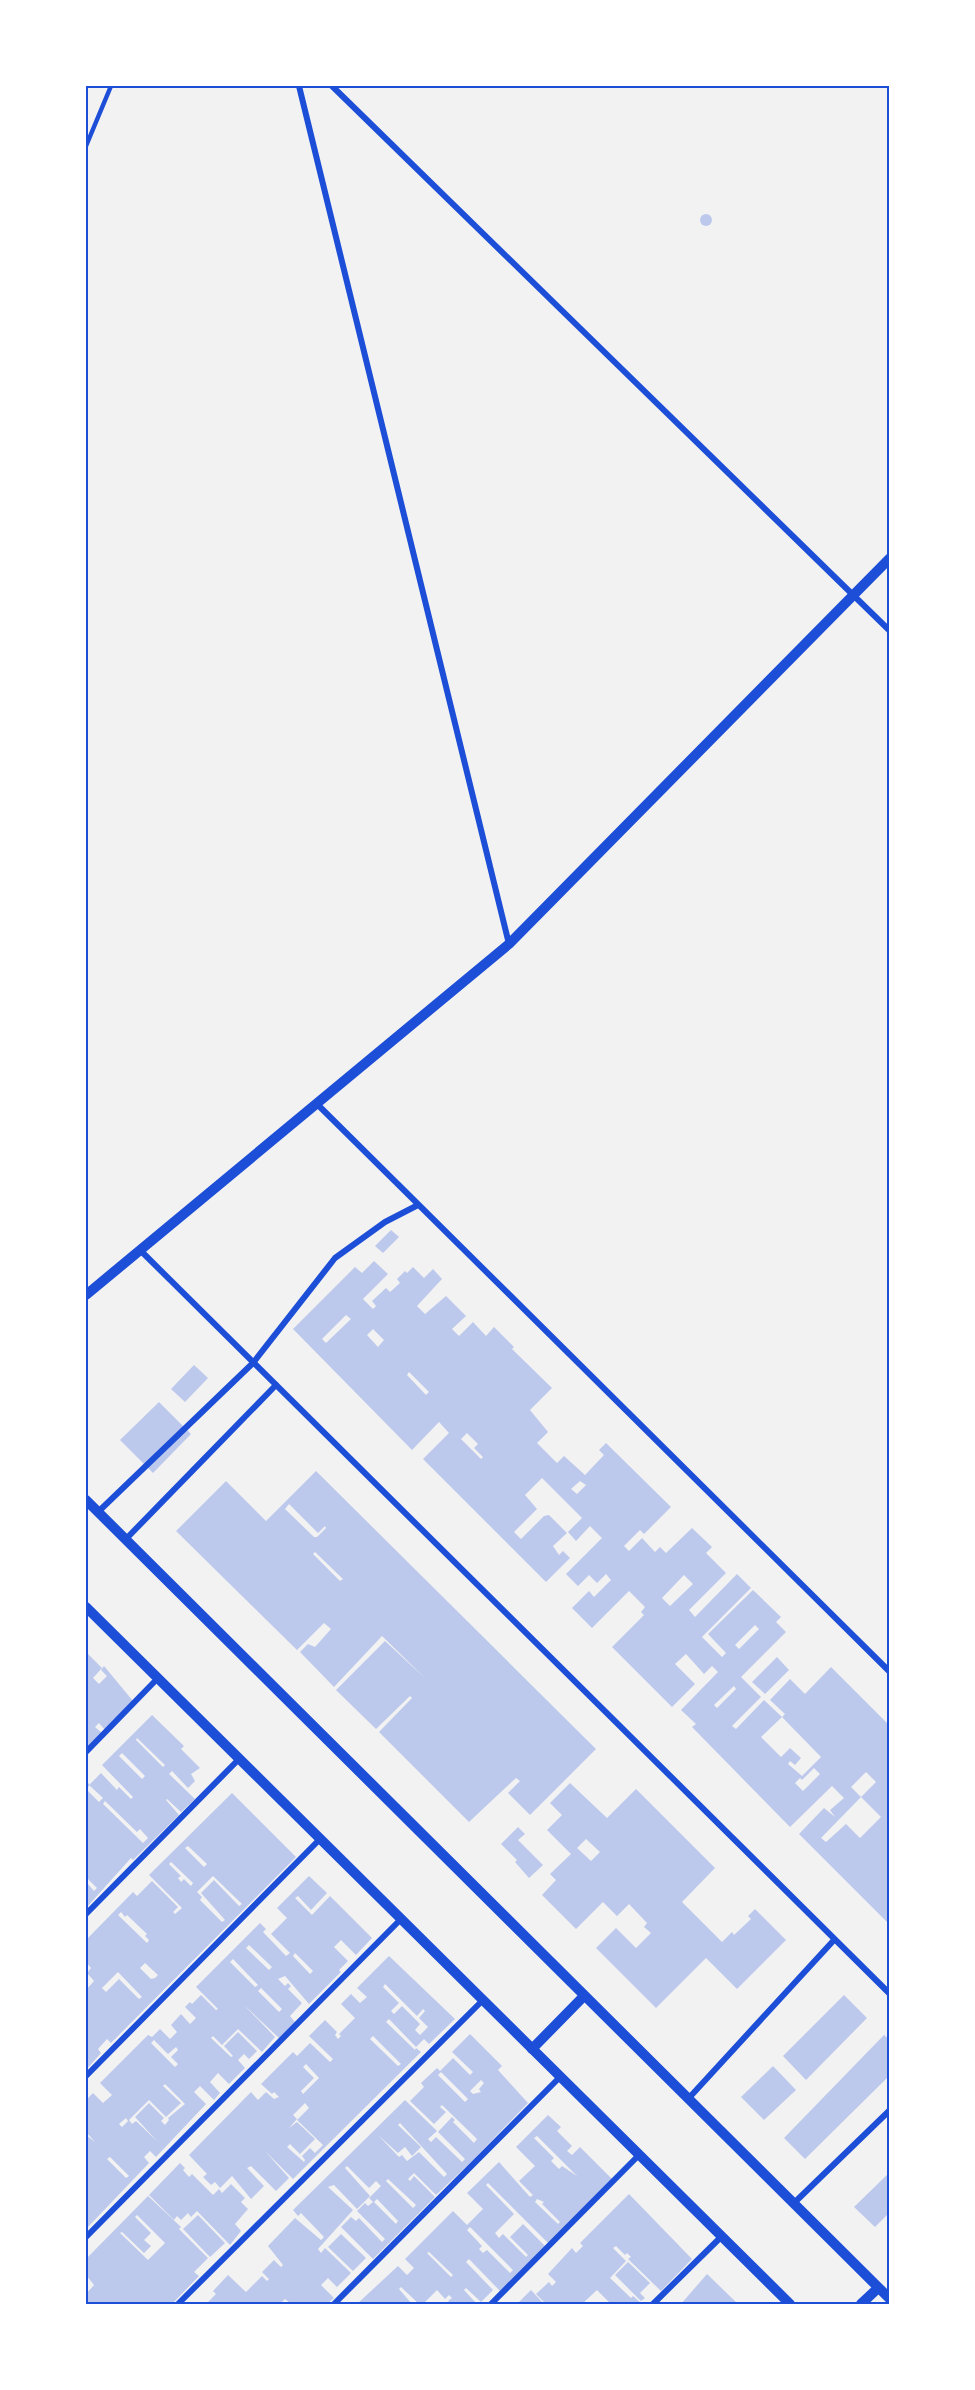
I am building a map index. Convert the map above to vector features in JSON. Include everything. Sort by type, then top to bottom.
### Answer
[{"type":"street","points":[[299,86],[509,944]]},
{"type":"street","points":[[332,86],[890,631]]},
{"type":"street","points":[[86,1295],[509,944],[890,558]]},
{"type":"street","points":[[317,1104],[890,1672]]},
{"type":"street","points":[[98,1512],[253,1363],[335,1258],[385,1222],[418,1205]]},
{"type":"street","points":[[140,1250],[890,1994]]},
{"type":"street","points":[[125,1540],[276,1385]]},
{"type":"street","points":[[86,1500],[890,2299]]},
{"type":"street","points":[[86,1607],[790,2304]]},
{"type":"street","points":[[86,1752],[158,1678]]},
{"type":"street","points":[[86,1914],[239,1759]]},
{"type":"street","points":[[86,2076],[320,1839]]},
{"type":"street","points":[[86,2237],[401,1919]]},
{"type":"street","points":[[688,2099],[834,1940]]},
{"type":"street","points":[[532,2049],[584,1996]]},
{"type":"street","points":[[178,2304],[483,2000]]},
{"type":"street","points":[[334,2304],[560,2077]]},
{"type":"street","points":[[793,2204],[890,2110]]},
{"type":"street","points":[[491,2304],[639,2155]]},
{"type":"street","points":[[654,2304],[722,2236]]},
{"type":"street","points":[[861,2304],[878,2288]]},
{"type":"lane","points":[[86,146],[111,86]]},
{"type":"building","points":[[706,214],[712,220],[706,226],[700,220]]},
{"type":"building","points":[[391,1230],[399,1237],[383,1253],[375,1246]]},
{"type":"building","points":[[374,1261],[388,1274],[363,1299],[373,1309],[376,1306],[372,1301],[386,1288],[390,1292],[400,1283],[397,1279],[405,1271],[407,1273],[413,1267],[424,1278],[433,1269],[442,1279],[417,1306],[425,1314],[446,1296],[466,1316],[452,1329],[459,1336],[473,1322],[486,1336],[494,1327],[514,1347],[512,1349],[552,1388],[530,1410],[548,1432],[537,1443],[557,1463],[564,1456],[585,1475],[604,1455],[599,1450],[606,1443],[671,1507],[644,1534],[640,1530],[624,1546],[629,1551],[642,1538],[655,1552],[660,1547],[666,1553],[692,1528],[712,1547],[706,1553],[726,1573],[689,1610],[695,1617],[737,1574],[751,1588],[702,1637],[722,1657],[726,1653],[708,1634],[753,1590],[781,1617],[776,1622],[786,1632],[741,1677],[761,1697],[732,1726],[736,1729],[764,1700],[782,1717],[785,1714],[770,1700],[790,1679],[805,1694],[831,1667],[890,1726],[890,1925],[799,1834],[824,1808],[835,1817],[830,1810],[844,1798],[832,1786],[790,1827],[692,1727],[696,1724],[681,1710],[718,1672],[712,1666],[704,1674],[686,1654],[675,1664],[695,1684],[672,1707],[612,1647],[644,1615],[641,1612],[645,1607],[629,1591],[592,1628],[572,1608],[589,1591],[594,1597],[611,1580],[606,1574],[597,1583],[589,1575],[578,1586],[566,1574],[602,1538],[590,1526],[576,1541],[568,1532],[582,1518],[542,1478],[525,1495],[537,1509],[514,1532],[521,1539],[544,1516],[549,1515],[567,1533],[553,1546],[559,1555],[563,1551],[570,1558],[546,1582],[423,1459],[449,1433],[439,1422],[412,1450],[293,1329],[355,1267],[362,1273]],"holes":[[[346,1315],[351,1319],[326,1343],[322,1339]],[[373,1329],[384,1340],[378,1347],[367,1335]],[[409,1372],[429,1392],[426,1395],[407,1375]],[[467,1433],[478,1444],[474,1448],[483,1457],[481,1459],[461,1439]],[[580,1481],[586,1485],[577,1494],[571,1489]],[[684,1575],[693,1584],[670,1606],[662,1598]],[[755,1625],[759,1629],[739,1649],[735,1645]],[[734,1686],[736,1689],[717,1708],[714,1705]],[[782,1717],[821,1757],[802,1776],[788,1764],[790,1761],[795,1765],[801,1758],[790,1748],[781,1757],[761,1737]],[[814,1768],[820,1774],[803,1791],[795,1783],[800,1778],[802,1780]],[[866,1772],[876,1782],[861,1797],[851,1787]],[[861,1797],[881,1817],[860,1838],[846,1824],[826,1842],[821,1838]]]},
{"type":"building","points":[[194,1365],[208,1378],[185,1402],[171,1389]]},
{"type":"building","points":[[159,1402],[191,1434],[153,1473],[120,1440]]},
{"type":"building","points":[[316,1471],[596,1749],[530,1815],[508,1793],[520,1781],[516,1778],[469,1822],[379,1732],[412,1698],[410,1696],[376,1729],[336,1690],[385,1641],[427,1680],[382,1636],[334,1687],[300,1652],[308,1644],[315,1647],[331,1629],[324,1623],[297,1650],[176,1531],[226,1481],[266,1521]],"holes":[[[289,1504],[318,1533],[325,1526],[326,1528],[314,1537],[285,1509]],[[315,1552],[343,1579],[340,1581],[313,1554]]]},
{"type":"building","points":[[86,1652],[102,1668],[93,1678],[99,1684],[107,1676],[101,1670],[104,1666],[133,1701],[105,1730],[99,1723],[95,1727],[102,1733],[86,1749]]},
{"type":"building","points":[[777,1657],[789,1670],[765,1694],[752,1682]]},
{"type":"building","points":[[152,1715],[184,1746],[181,1749],[200,1768],[191,1774],[195,1781],[188,1788],[172,1771],[169,1774],[195,1799],[181,1812],[166,1800],[179,1815],[133,1860],[131,1858],[86,1908],[86,1882],[94,1891],[97,1888],[86,1877],[86,1789],[86,1781],[90,1784],[101,1773],[117,1790],[119,1787],[131,1799],[133,1797],[102,1765]],"holes":[[[137,1738],[165,1765],[163,1767],[136,1740]],[[122,1753],[145,1776],[142,1779],[119,1756]],[[90,1785],[103,1798],[99,1802],[86,1789]],[[105,1801],[137,1832],[140,1829],[148,1838],[143,1843],[103,1804]]]},
{"type":"building","points":[[570,1783],[607,1818],[636,1789],[715,1868],[682,1902],[722,1942],[732,1932],[734,1935],[751,1919],[748,1916],[755,1909],[786,1940],[737,1989],[706,1958],[656,2008],[596,1948],[616,1928],[636,1948],[651,1933],[644,1927],[647,1923],[629,1904],[617,1916],[603,1902],[576,1929],[542,1895],[556,1880],[550,1874],[571,1854],[547,1830],[562,1815],[550,1803]],"holes":[[[586,1839],[600,1852],[591,1861],[577,1848]]]},
{"type":"building","points":[[232,1793],[296,1857],[111,2043],[107,2039],[98,2049],[101,2053],[86,2070],[86,1990],[94,1981],[87,1973],[91,1968],[86,1962],[86,1940],[133,1892],[137,1896],[152,1881],[178,1907],[173,1912],[175,1914],[182,1908],[149,1875]],"holes":[[[188,1846],[207,1864],[204,1867],[185,1848]],[[171,1862],[193,1883],[191,1886],[184,1879],[181,1882],[178,1878],[181,1876],[169,1864]],[[213,1876],[242,1904],[239,1906],[214,1880],[201,1893],[225,1920],[222,1922],[200,1900],[202,1897],[197,1892]],[[121,1912],[125,1917],[127,1915],[147,1934],[145,1936],[149,1940],[147,1943],[118,1915]],[[145,1963],[158,1975],[151,1979],[140,1968]],[[118,1972],[142,1997],[139,1999],[119,1979],[106,1992],[102,1988]]]},
{"type":"building","points":[[518,1827],[525,1834],[518,1840],[543,1865],[529,1878],[515,1862],[517,1860],[501,1844]]},
{"type":"building","points":[[309,1876],[327,1893],[311,1910],[298,1896],[295,1898],[312,1915],[330,1896],[372,1938],[356,1955],[341,1940],[334,1947],[348,1961],[339,1970],[341,1972],[309,2004],[285,1976],[278,1979],[285,1986],[288,1983],[291,1986],[288,1989],[302,2003],[290,2016],[295,2022],[279,2038],[244,2005],[275,2037],[262,2052],[238,2029],[222,2045],[213,2036],[211,2038],[231,2057],[233,2056],[224,2046],[238,2032],[257,2051],[249,2059],[244,2054],[238,2060],[245,2068],[229,2084],[218,2073],[210,2082],[220,2093],[214,2100],[200,2086],[194,2092],[206,2104],[156,2157],[150,2151],[144,2157],[149,2163],[87,2228],[86,2135],[95,2142],[86,2132],[86,2100],[93,2093],[103,2103],[112,2095],[100,2083],[148,2035],[152,2037],[160,2029],[170,2039],[177,2032],[171,2025],[181,2014],[190,2024],[196,2018],[185,2007],[190,2002],[192,2004],[201,1995],[216,2010],[218,2009],[196,1987],[260,1923],[266,1929],[263,1932],[286,1956],[290,1953],[271,1934],[287,1918],[277,1908]],"holes":[[[249,1945],[272,1967],[269,1970],[246,1948]],[[295,1953],[313,1971],[310,1974],[293,1956]],[[233,1959],[258,1985],[255,1987],[230,1962]],[[261,1988],[282,2009],[279,2012],[258,1991]],[[154,2040],[168,2054],[176,2047],[178,2050],[171,2057],[178,2064],[175,2067],[151,2043]],[[165,2084],[185,2104],[168,2118],[165,2125],[161,2121],[164,2118],[149,2103],[135,2117],[157,2141],[136,2121],[132,2124],[129,2120],[149,2100],[166,2117],[181,2103],[163,2086]],[[126,2118],[128,2121],[122,2127],[119,2124]],[[110,2157],[129,2176],[126,2178],[107,2159]]]},
{"type":"building","points":[[389,1956],[455,2019],[429,2044],[424,2039],[416,2047],[389,2019],[386,2022],[415,2050],[416,2048],[421,2052],[293,2179],[265,2151],[289,2178],[276,2191],[251,2166],[247,2168],[264,2186],[251,2199],[232,2176],[220,2188],[215,2182],[211,2185],[203,2177],[207,2174],[189,2155],[251,2092],[258,2100],[266,2092],[274,2099],[279,2097],[261,2084],[293,2052],[297,2056],[310,2043],[330,2062],[333,2059],[309,2036],[325,2020],[337,2032],[335,2035],[338,2039],[341,2036],[339,2034],[355,2018],[341,2004],[351,1994],[360,2003],[367,1997],[357,1988]],"holes":[[[385,1984],[417,2016],[423,2009],[425,2011],[419,2018],[428,2027],[420,2035],[415,2030],[420,2024],[402,2006],[394,2014],[391,2011],[399,2003],[383,1987]],[[373,2036],[401,2064],[398,2066],[370,2039]],[[306,2064],[319,2078],[303,2094],[301,2091],[314,2078],[303,2067]],[[305,2103],[309,2108],[297,2120],[323,2145],[315,2153],[310,2148],[302,2156],[304,2162],[287,2147],[290,2144],[300,2154],[315,2139],[297,2122],[289,2128],[297,2119],[293,2115]]]},
{"type":"building","points":[[844,1995],[867,2018],[806,2080],[783,2056]]},
{"type":"building","points":[[470,2034],[502,2066],[498,2070],[528,2103],[436,2195],[414,2173],[408,2179],[410,2181],[414,2176],[435,2197],[373,2259],[341,2227],[351,2217],[356,2221],[359,2218],[382,2242],[385,2239],[357,2211],[365,2203],[368,2206],[373,2202],[369,2198],[381,2186],[376,2181],[369,2188],[347,2166],[345,2168],[370,2196],[357,2209],[334,2185],[328,2187],[353,2210],[318,2249],[321,2253],[325,2248],[351,2273],[337,2287],[328,2278],[321,2285],[334,2298],[327,2304],[291,2304],[285,2299],[282,2302],[284,2304],[206,2304],[216,2294],[213,2291],[228,2275],[246,2292],[262,2276],[267,2281],[269,2279],[262,2272],[274,2260],[281,2267],[283,2265],[268,2246],[295,2218],[321,2240],[324,2237],[301,2213],[298,2216],[293,2210],[405,2100],[437,2131],[428,2139],[431,2142],[436,2137],[462,2162],[465,2159],[438,2132],[452,2117],[455,2120],[453,2122],[474,2143],[477,2139],[442,2105],[440,2107],[446,2112],[434,2124],[410,2101],[424,2087],[421,2083],[437,2068],[440,2071],[453,2058],[470,2075],[473,2072],[452,2052]],"holes":[[[441,2072],[468,2099],[465,2102],[438,2075]],[[481,2080],[484,2083],[479,2089],[481,2092],[473,2094],[470,2091]],[[400,2123],[447,2174],[444,2177],[419,2152],[407,2161],[402,2155],[399,2157],[378,2135],[398,2153],[405,2147],[412,2156],[421,2147],[398,2125]],[[388,2179],[416,2205],[413,2208],[386,2181]],[[377,2199],[398,2221],[396,2224],[374,2202]]]},
{"type":"building","points":[[884,2035],[890,2040],[890,2075],[805,2159],[784,2138]]},
{"type":"building","points":[[773,2066],[796,2090],[764,2120],[741,2097]]},
{"type":"building","points":[[548,2115],[561,2127],[557,2131],[572,2146],[567,2151],[572,2155],[580,2147],[612,2179],[548,2243],[488,2183],[486,2185],[514,2214],[495,2233],[499,2238],[503,2234],[526,2257],[528,2255],[510,2237],[523,2224],[545,2246],[500,2291],[469,2259],[466,2262],[493,2290],[481,2302],[466,2288],[464,2290],[477,2304],[451,2304],[448,2301],[452,2298],[449,2295],[445,2299],[437,2290],[423,2304],[419,2304],[401,2287],[399,2289],[412,2304],[357,2304],[398,2266],[407,2275],[414,2268],[405,2259],[453,2211],[467,2225],[483,2209],[467,2193],[499,2162],[530,2197],[533,2195],[519,2181],[535,2166],[516,2147]],"holes":[[[537,2136],[577,2176],[562,2166],[559,2169],[551,2161],[554,2158],[534,2138]],[[537,2199],[544,2202],[542,2204],[560,2222],[558,2224],[535,2202]],[[470,2227],[513,2270],[510,2273],[487,2250],[483,2253],[479,2249],[482,2246],[467,2230]],[[429,2252],[453,2275],[451,2277],[427,2253]]]},
{"type":"building","points":[[180,2163],[189,2177],[192,2174],[213,2195],[219,2189],[222,2193],[231,2184],[245,2198],[241,2202],[248,2209],[235,2224],[241,2231],[230,2245],[197,2211],[191,2217],[188,2213],[181,2220],[177,2216],[174,2220],[149,2195]]},
{"type":"building","points":[[890,2172],[890,2212],[875,2227],[854,2207]]},
{"type":"building","points":[[629,2194],[692,2259],[661,2291],[628,2259],[631,2257],[627,2253],[625,2255],[616,2246],[613,2248],[626,2261],[610,2278],[631,2298],[633,2296],[642,2304],[611,2304],[597,2290],[582,2304],[546,2304],[536,2294],[549,2282],[552,2286],[556,2282],[548,2274],[572,2248],[576,2253],[583,2246],[580,2243]]},
{"type":"building","points":[[148,2196],[181,2227],[179,2229],[208,2258],[194,2272],[199,2276],[172,2304],[86,2304],[86,2294],[94,2285],[86,2275],[86,2259]],"holes":[[[137,2215],[165,2243],[148,2260],[120,2233],[122,2232],[144,2253],[151,2246],[144,2240],[151,2233],[135,2217]]]},
{"type":"building","points":[[198,2215],[225,2243],[210,2257],[183,2229]]},
{"type":"building","points":[[341,2234],[366,2258],[353,2271],[328,2247]]},
{"type":"building","points":[[628,2262],[650,2283],[640,2293],[645,2298],[641,2301],[615,2275]]},
{"type":"building","points":[[707,2274],[738,2304],[681,2304]]},
{"type":"building","points":[[531,2290],[544,2304],[517,2304]]}]
